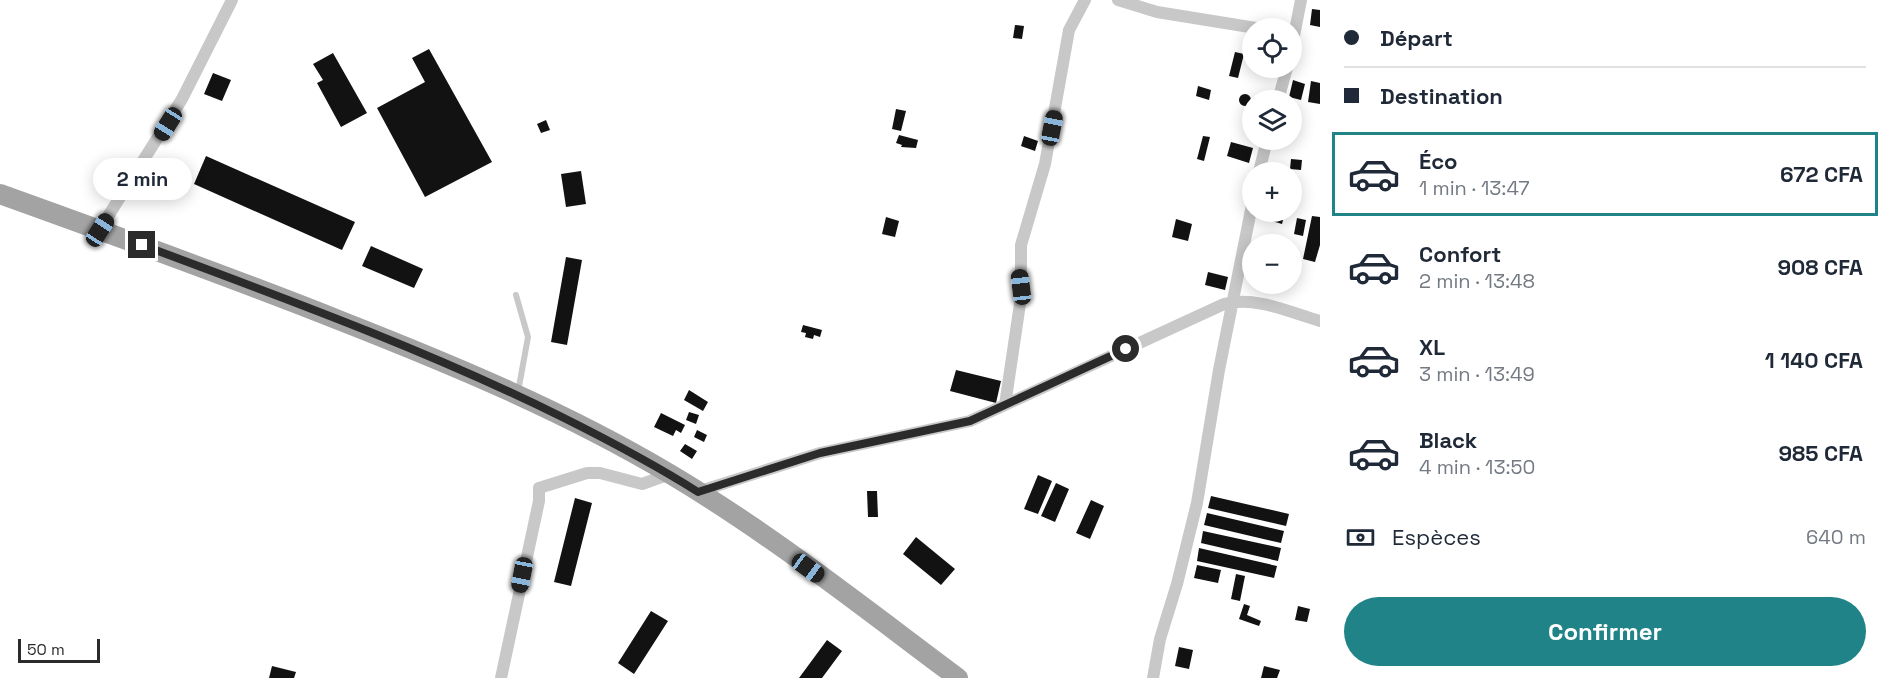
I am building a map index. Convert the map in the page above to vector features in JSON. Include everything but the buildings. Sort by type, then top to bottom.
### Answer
[{"type":"main road","points":[[0,194],[432,356],[517,395],[670,474],[834,586],[958,678]]},
{"type":"street","points":[[100,230],[183,99],[232,0]]},
{"type":"street","points":[[1005,405],[1021,297],[1021,245],[1045,164],[1069,30],[1085,0]]},
{"type":"street","points":[[1118,0],[1157,12],[1242,26]]},
{"type":"street","points":[[1297,18],[1301,0]]},
{"type":"street","points":[[1153,678],[1160,639],[1177,584],[1197,503],[1219,370],[1249,222]]},
{"type":"street","points":[[698,492],[820,453],[970,421],[1200,314],[1234,302],[1266,304],[1320,321]]},
{"type":"street","points":[[501,678],[539,501],[539,488],[587,473],[600,473],[642,484],[670,474]]},
{"type":"lane","points":[[516,295],[528,337],[517,395]]},
{"type":"route","points":[[142,245],[432,356],[598,435],[698,492],[820,453],[970,421],[1126,349]]}]
